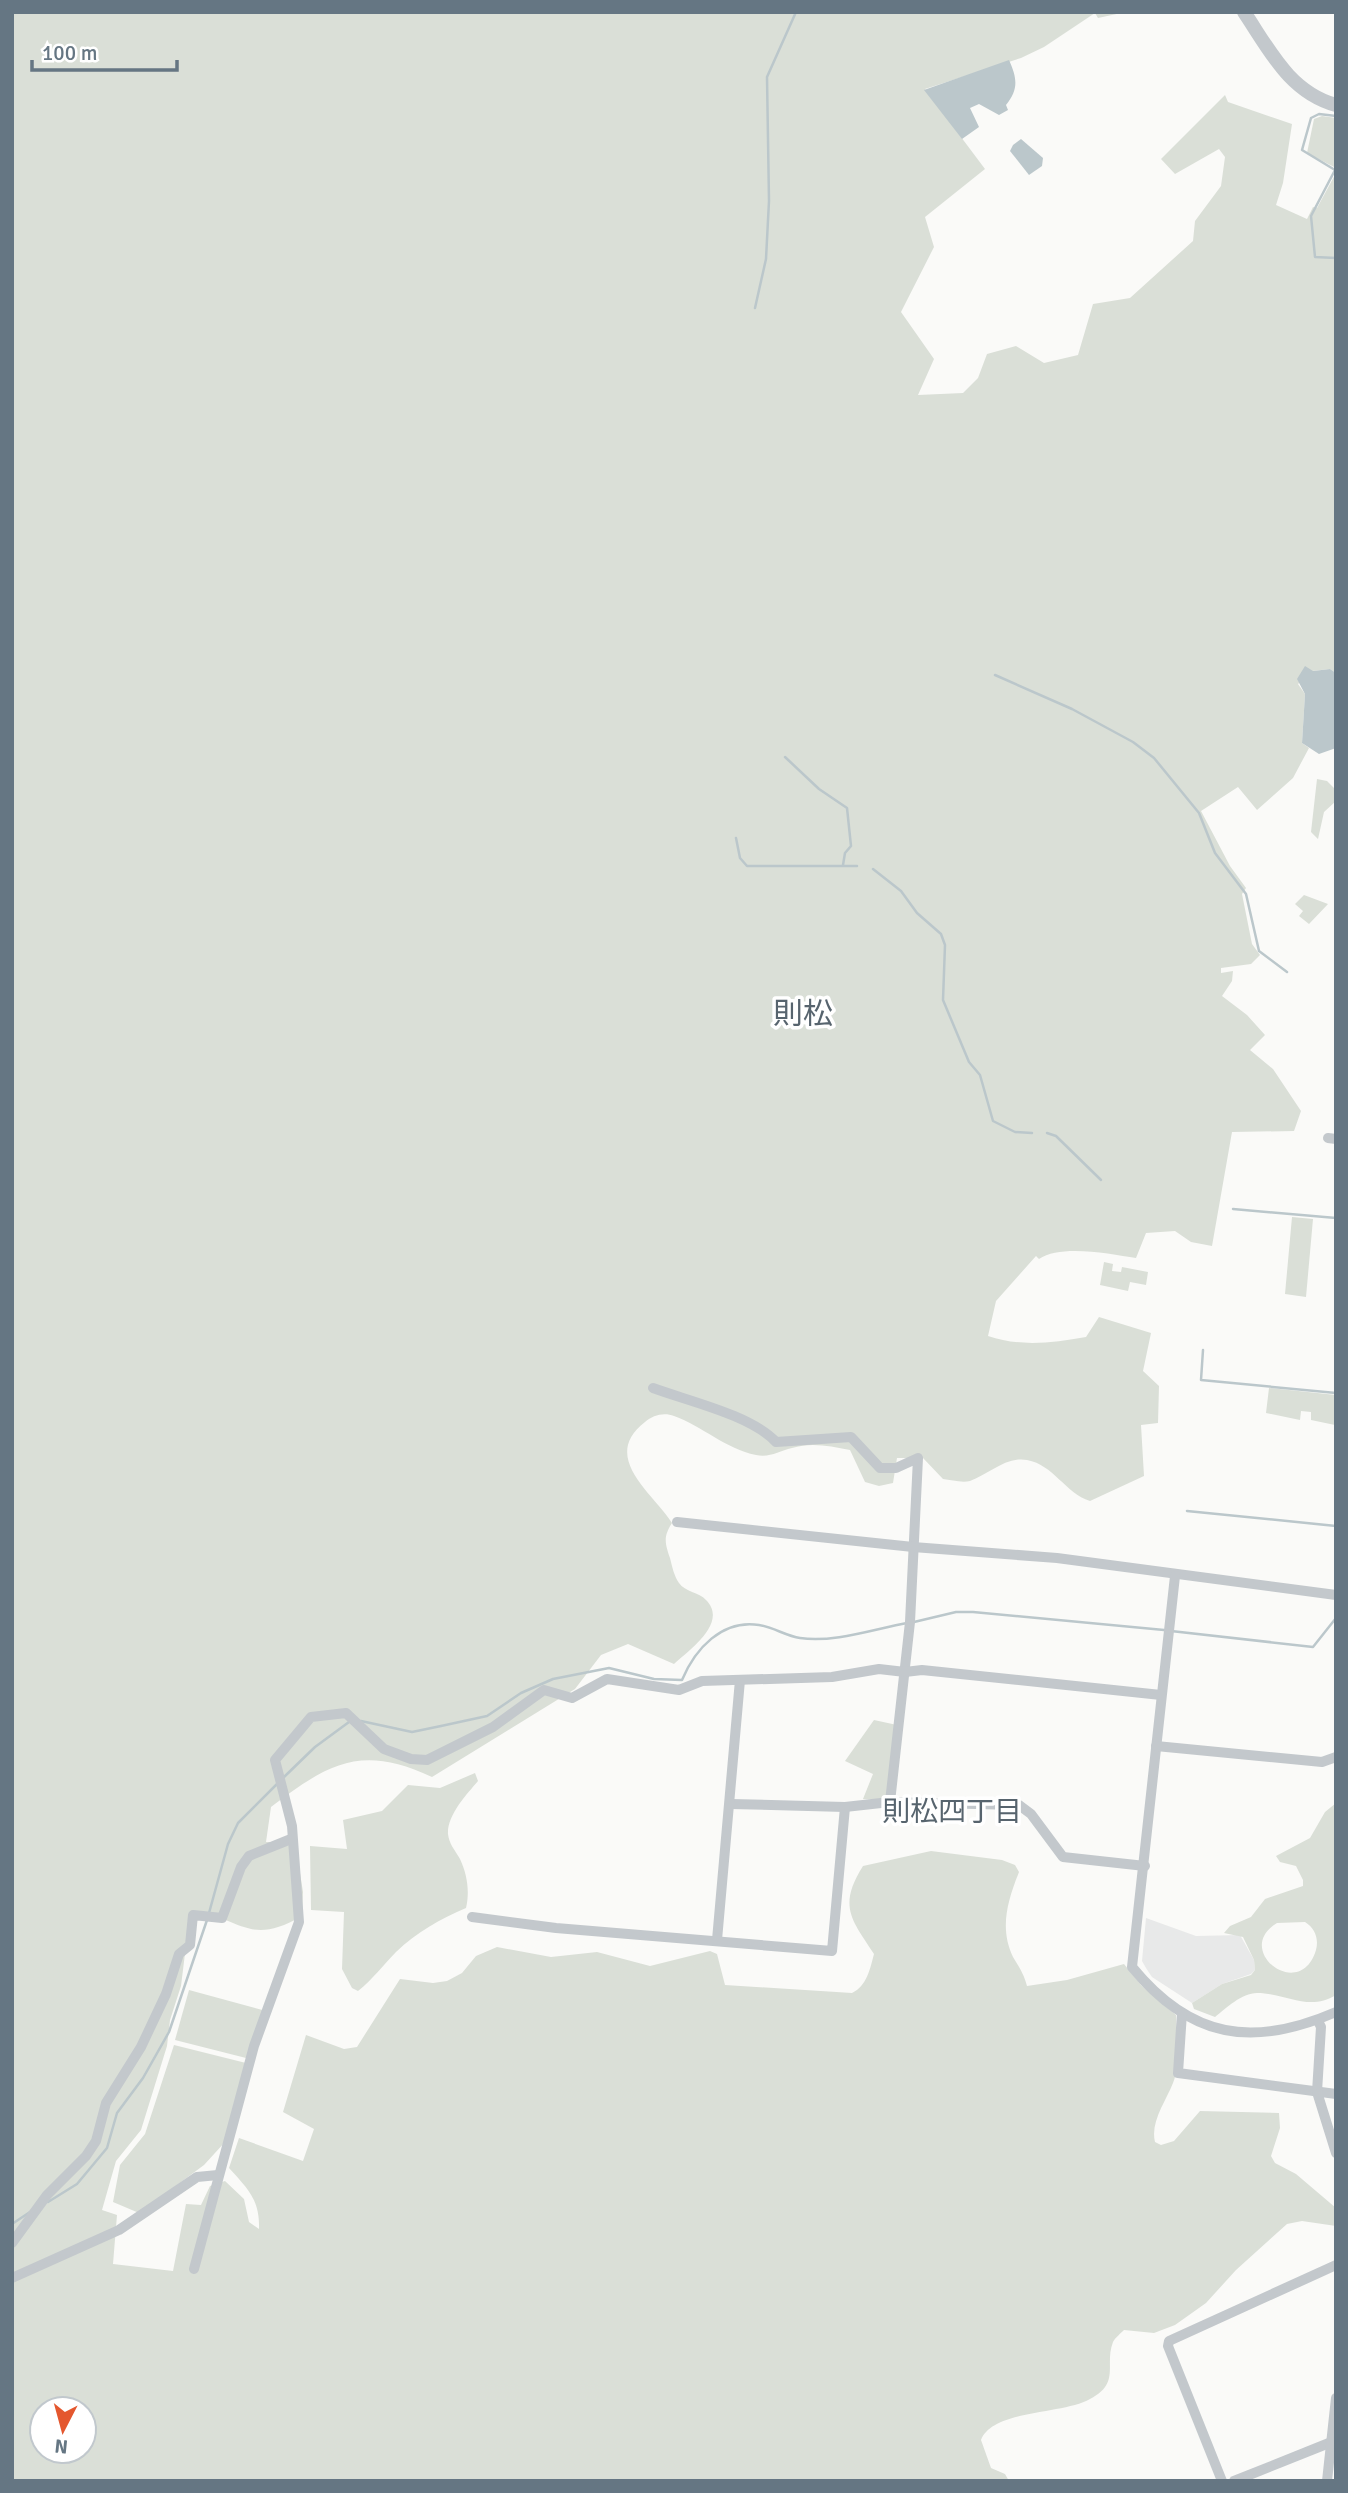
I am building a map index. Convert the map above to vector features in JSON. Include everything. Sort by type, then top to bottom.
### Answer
[{"type":"street","points":[[1244,12],[1282,70],[1312,96],[1336,105]]},
{"type":"street","points":[[653,1388],[744,1421],[769,1434],[776,1442],[851,1437],[880,1468],[896,1468],[918,1458],[905,1672],[890,1802]]},
{"type":"street","points":[[677,1522],[913,1548],[1057,1558],[1175,1576],[1336,1595]]},
{"type":"street","points":[[1175,1576],[1132,1967],[1182,2013],[1232,2034],[1268,2032],[1318,2021],[1336,2012]]},
{"type":"street","points":[[194,2269],[254,2046],[299,1923],[286,1801],[275,1760],[311,1717],[346,1713],[384,1749],[411,1759],[427,1760],[493,1727],[544,1690],[572,1698],[607,1679],[679,1690],[702,1681],[832,1676],[879,1669],[905,1672],[922,1670],[1161,1695]]},
{"type":"street","points":[[717,1940],[740,1680]]},
{"type":"street","points":[[1156,1746],[1322,1762],[1336,1757]]},
{"type":"street","points":[[731,1804],[845,1807],[890,1802],[1019,1805],[1031,1814],[1063,1857],[1145,1866]]},
{"type":"street","points":[[472,1917],[556,1928],[832,1951],[845,1807]]},
{"type":"street","points":[[12,2243],[47,2195],[86,2156],[96,2141],[106,2103],[141,2047],[166,1994],[179,1954],[190,1945],[193,1915],[222,1918],[241,1867],[249,1856],[291,1839]]},
{"type":"street","points":[[1182,2013],[1178,2073],[1336,2094]]},
{"type":"street","points":[[1318,2021],[1321,2027],[1317,2092],[1336,2153]]},
{"type":"street","points":[[12,2278],[119,2230],[197,2177],[218,2175]]},
{"type":"street","points":[[1222,2481],[1168,2346],[1169,2341],[1336,2264]]},
{"type":"street","points":[[1327,2481],[1329,2443],[1336,2398]]},
{"type":"street","points":[[1234,2481],[1329,2443]]},
{"type":"shaded area","points":[[12,12],[1126,12],[1098,18],[1095,13],[1044,47],[1021,58],[925,89],[985,169],[925,217],[934,247],[901,312],[934,359],[918,395],[963,393],[978,378],[987,354],[1016,346],[1044,363],[1078,355],[1093,304],[1130,298],[1193,241],[1195,221],[1221,186],[1225,157],[1219,149],[1175,174],[1161,159],[1225,95],[1228,102],[1292,124],[1283,183],[1276,205],[1307,219],[1313,207],[1317,208],[1336,173],[1336,673],[1330,669],[1312,671],[1298,684],[1305,694],[1302,743],[1309,748],[1293,778],[1257,810],[1238,787],[1201,811],[1230,866],[1246,888],[1242,894],[1252,944],[1260,955],[1251,964],[1221,968],[1221,973],[1233,971],[1232,981],[1222,996],[1247,1015],[1265,1035],[1250,1050],[1273,1069],[1301,1111],[1294,1131],[1232,1132],[1212,1246],[1191,1242],[1175,1231],[1146,1233],[1136,1258],[1073,1251],[1048,1254],[1039,1259],[1036,1256],[996,1301],[988,1336],[1012,1342],[1036,1343],[1086,1337],[1099,1317],[1151,1333],[1143,1371],[1159,1386],[1158,1423],[1141,1425],[1144,1476],[1090,1501],[1073,1492],[1045,1467],[1027,1460],[1012,1461],[964,1482],[943,1479],[923,1458],[897,1458],[893,1483],[879,1486],[865,1482],[850,1450],[806,1445],[761,1456],[734,1448],[674,1416],[663,1414],[648,1420],[632,1435],[627,1448],[628,1461],[643,1487],[672,1523],[667,1532],[666,1544],[677,1580],[685,1588],[703,1597],[712,1609],[713,1618],[704,1636],[674,1664],[628,1644],[601,1655],[575,1689],[432,1777],[385,1762],[365,1760],[347,1763],[311,1779],[271,1807],[266,1842],[295,1842],[303,1892],[302,1916],[283,1925],[255,1930],[207,1914],[190,1913],[181,1986],[170,2020],[167,2046],[141,2130],[116,2161],[102,2210],[117,2215],[113,2264],[173,2271],[186,2204],[201,2205],[210,2186],[225,2181],[244,2199],[249,2222],[259,2229],[255,2202],[229,2168],[239,2138],[303,2161],[314,2129],[283,2112],[306,2035],[344,2049],[357,2047],[400,1979],[433,1983],[447,1981],[462,1973],[476,1956],[497,1947],[551,1957],[597,1952],[650,1966],[710,1951],[717,1954],[725,1985],[852,1993],[864,1982],[874,1954],[850,1912],[851,1892],[863,1866],[931,1851],[1002,1860],[1015,1865],[1019,1872],[1011,1893],[1006,1935],[1027,1986],[1067,1980],[1124,1964],[1141,1985],[1176,2015],[1177,2068],[1157,2119],[1155,2142],[1161,2145],[1174,2141],[1200,2111],[1279,2113],[1280,2128],[1271,2156],[1275,2163],[1296,2174],[1336,2208],[1336,2226],[1302,2221],[1287,2224],[1236,2270],[1206,2303],[1175,2325],[1154,2333],[1124,2330],[1113,2342],[1109,2380],[1100,2393],[1078,2404],[1013,2418],[988,2430],[981,2440],[991,2468],[1005,2474],[1009,2481],[12,2481]]},
{"type":"shaded area","points":[[1009,60],[1014,72],[1015,88],[1006,105],[1008,110],[999,115],[979,104],[970,108],[979,127],[962,139],[924,90]]},
{"type":"shaded area","points":[[1322,116],[1336,118],[1336,168],[1307,153],[1314,119]]},
{"type":"shaded area","points":[[1021,139],[1043,158],[1042,166],[1029,175],[1010,151]]},
{"type":"shaded area","points":[[1305,666],[1313,671],[1330,669],[1336,673],[1336,748],[1319,754],[1302,743],[1305,694],[1297,679]]},
{"type":"shaded area","points":[[1317,779],[1327,781],[1336,790],[1336,801],[1324,812],[1318,839],[1311,832]]},
{"type":"shaded area","points":[[1304,895],[1328,904],[1309,924],[1299,916],[1303,911],[1295,904]]},
{"type":"shaded area","points":[[1292,1217],[1313,1219],[1306,1297],[1285,1294]]},
{"type":"shaded area","points":[[1104,1262],[1113,1264],[1112,1271],[1121,1272],[1122,1267],[1148,1272],[1146,1285],[1130,1282],[1128,1291],[1100,1285]]},
{"type":"shaded area","points":[[1269,1388],[1336,1395],[1335,1425],[1311,1420],[1311,1412],[1301,1411],[1300,1420],[1266,1413]]},
{"type":"shaded area","points":[[874,1720],[897,1725],[887,1800],[863,1799],[873,1774],[845,1761]]},
{"type":"shaded area","points":[[475,1773],[478,1781],[454,1812],[448,1834],[466,1877],[466,1908],[421,1932],[396,1952],[358,1991],[352,1988],[342,1969],[344,1912],[311,1910],[310,1846],[347,1849],[343,1820],[382,1811],[408,1785],[440,1788]]},
{"type":"shaded area","points":[[1336,1803],[1336,1995],[1326,2000],[1307,2002],[1267,1994],[1251,1994],[1234,2002],[1215,2017],[1194,2009],[1192,2003],[1222,1984],[1251,1975],[1255,1970],[1254,1960],[1243,1937],[1224,1933],[1230,1926],[1251,1917],[1265,1899],[1303,1886],[1296,1866],[1280,1862],[1276,1856],[1310,1838],[1325,1812]],"holes":[[[1277,1923],[1308,1924],[1314,1931],[1317,1942],[1308,1965],[1297,1972],[1285,1972],[1265,1957],[1262,1946],[1265,1934]]]},
{"type":"shaded area","points":[[1146,1918],[1196,1936],[1240,1935],[1254,1960],[1255,1970],[1251,1974],[1222,1984],[1192,2003],[1152,1977],[1142,1961]]},
{"type":"shaded area","points":[[189,1990],[266,2011],[250,2059],[175,2040]]},
{"type":"shaded area","points":[[174,2045],[246,2063],[225,2142],[204,2165],[139,2213],[113,2202],[120,2165],[145,2134]]},
{"type":"waterway","points":[[755,308],[766,259],[769,201],[767,77],[796,12]]},
{"type":"waterway","points":[[1336,116],[1319,114],[1311,118],[1302,150],[1335,170],[1311,216],[1315,257],[1336,258]]},
{"type":"waterway","points":[[995,675],[1072,709],[1133,742],[1154,758],[1199,813],[1215,853],[1246,894],[1259,951],[1287,972]]},
{"type":"waterway","points":[[785,757],[819,789],[847,808],[851,846],[845,853],[843,865]]},
{"type":"waterway","points":[[736,838],[740,858],[747,866],[857,866]]},
{"type":"waterway","points":[[873,869],[901,891],[917,913],[941,934],[945,945],[943,1000],[969,1062],[980,1075],[993,1121],[1015,1132],[1032,1133]]},
{"type":"waterway","points":[[1047,1133],[1056,1136],[1101,1180]]},
{"type":"waterway","points":[[1233,1209],[1336,1218]]},
{"type":"waterway","points":[[1203,1350],[1201,1380],[1336,1393]]},
{"type":"waterway","points":[[1187,1511],[1336,1526]]},
{"type":"waterway","points":[[914,1622],[956,1612],[973,1612],[1164,1630]]},
{"type":"waterway","points":[[1171,1631],[1313,1647],[1336,1618]]},
{"type":"waterway","points":[[361,1721],[412,1732],[441,1726],[487,1716],[521,1693],[553,1679],[609,1668],[654,1679],[682,1680],[702,1647],[722,1632],[746,1624],[764,1626],[795,1637],[826,1639],[907,1623]]},
{"type":"waterway","points":[[284,1777],[315,1747],[349,1722]]},
{"type":"waterway","points":[[209,1913],[228,1844],[238,1823],[277,1784]]},
{"type":"waterway","points":[[48,2202],[77,2184],[107,2148],[117,2113],[143,2078],[169,2032],[207,1920]]},
{"type":"waterway","points":[[12,2224],[30,2212]]},
{"type":"district","name":"則松","points":[[803,1014]]},
{"type":"district","name":"則松四丁目","points":[[952,1811]]}]
